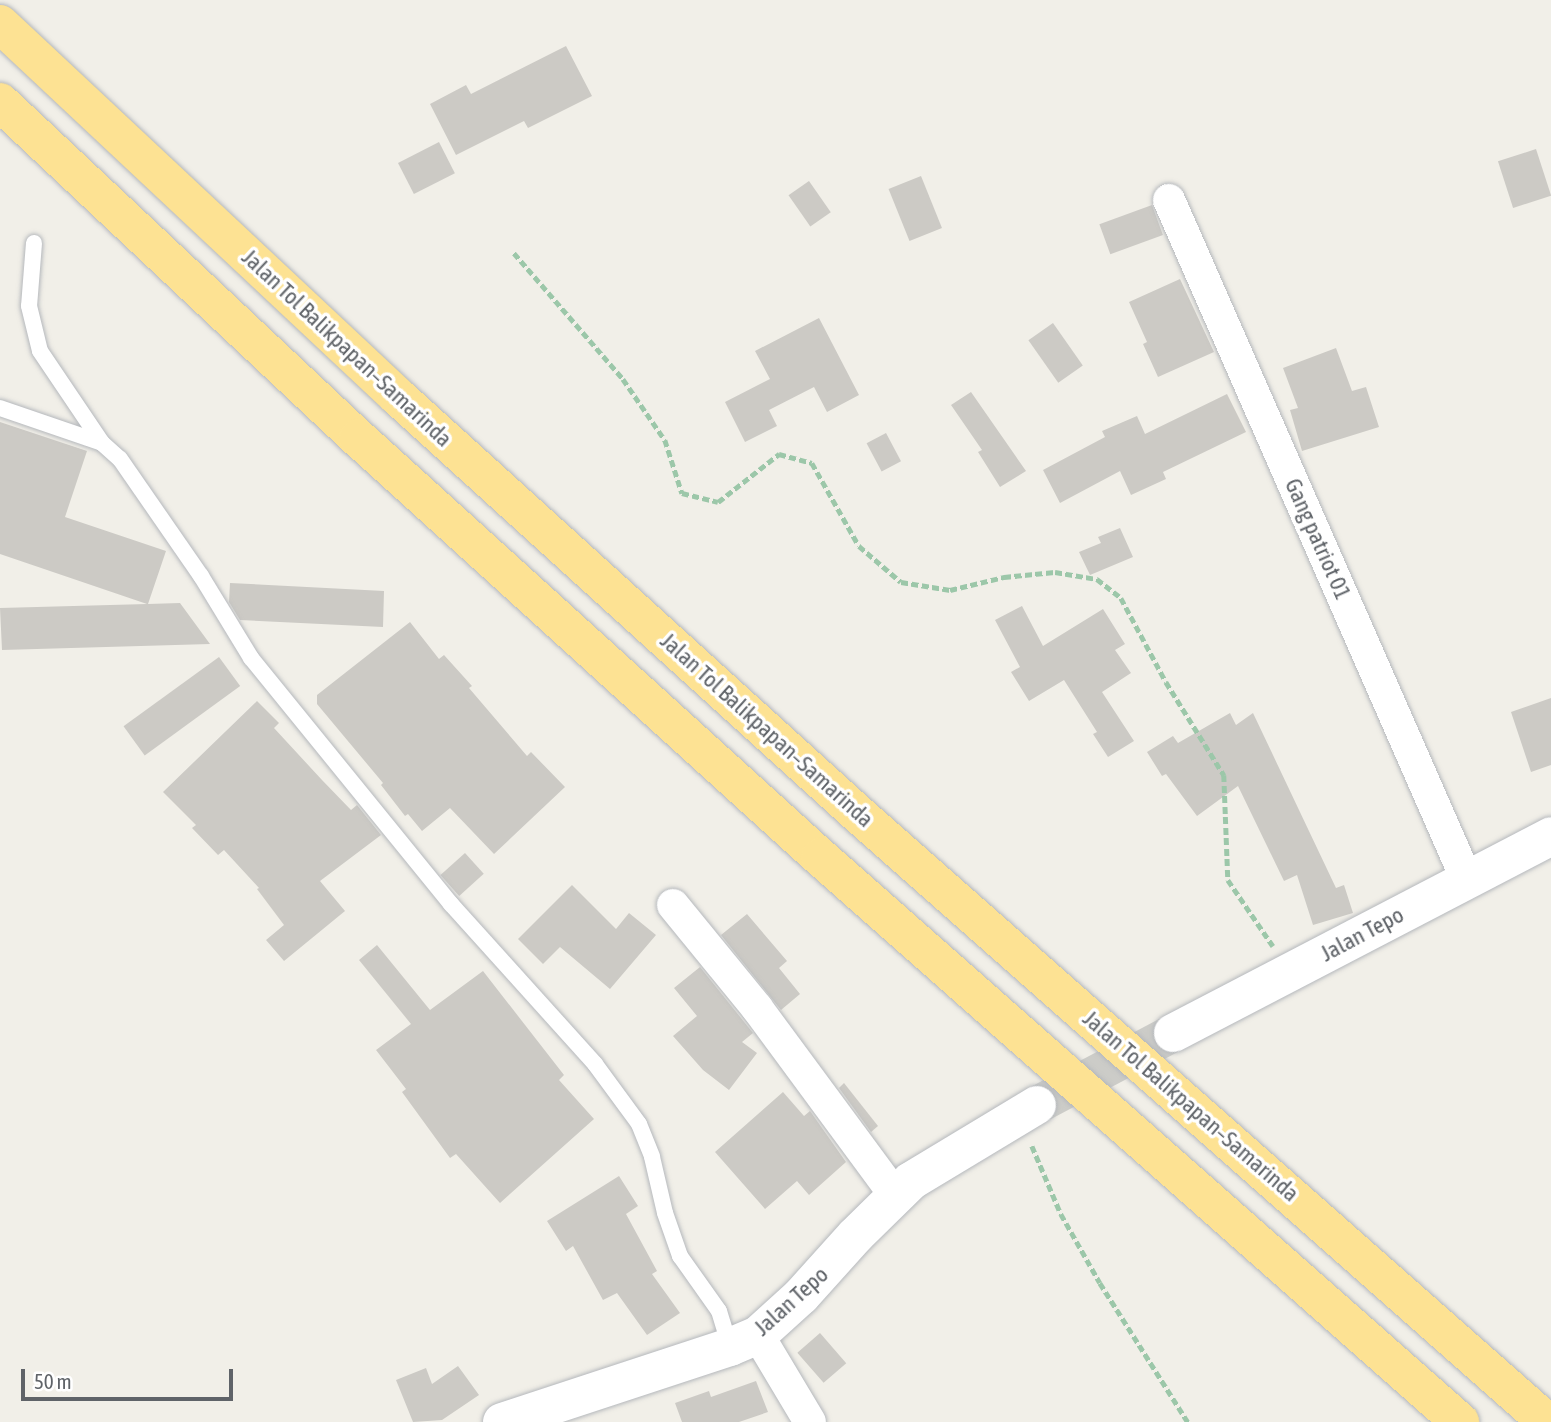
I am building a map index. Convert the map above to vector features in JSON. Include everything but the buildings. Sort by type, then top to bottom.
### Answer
[{"type":"highway","name":"Jalan Tol Balikpapan–Samarinda","points":[[0,24],[397,396],[858,814],[1547,1422]]},
{"type":"highway","points":[[0,102],[358,438],[810,847],[1460,1422]]},
{"type":"street","name":"Gang patriot 01","points":[[1169,200],[1466,878]]},
{"type":"street","name":"Jalan Tepo","points":[[1173,1033],[1551,836]]},
{"type":"street","points":[[673,905],[757,1008],[894,1194]]},
{"type":"street","name":"Jalan Tepo","points":[[502,1422],[744,1341],[802,1296],[894,1194],[973,1141],[1028,1111]]},
{"type":"street","points":[[744,1341],[810,1422]]},
{"type":"lane","points":[[34,243],[29,306],[40,351],[102,443],[120,458],[201,576],[251,658],[451,904],[595,1064],[639,1124],[652,1157],[664,1213],[680,1256],[744,1341]]},
{"type":"lane","points":[[0,408],[102,443]]},
{"type":"path","points":[[514,253],[623,379],[666,440],[682,493],[718,502],[779,454],[812,463],[859,547],[901,582],[950,590],[1004,577],[1055,572],[1097,579],[1121,598],[1166,682],[1224,775],[1228,880],[1292,972]]},
{"type":"path","points":[[1028,1111],[1061,1214],[1175,1405],[1188,1422]]},
{"type":"tunnel","points":[[1037,1105],[1173,1033]]}]
